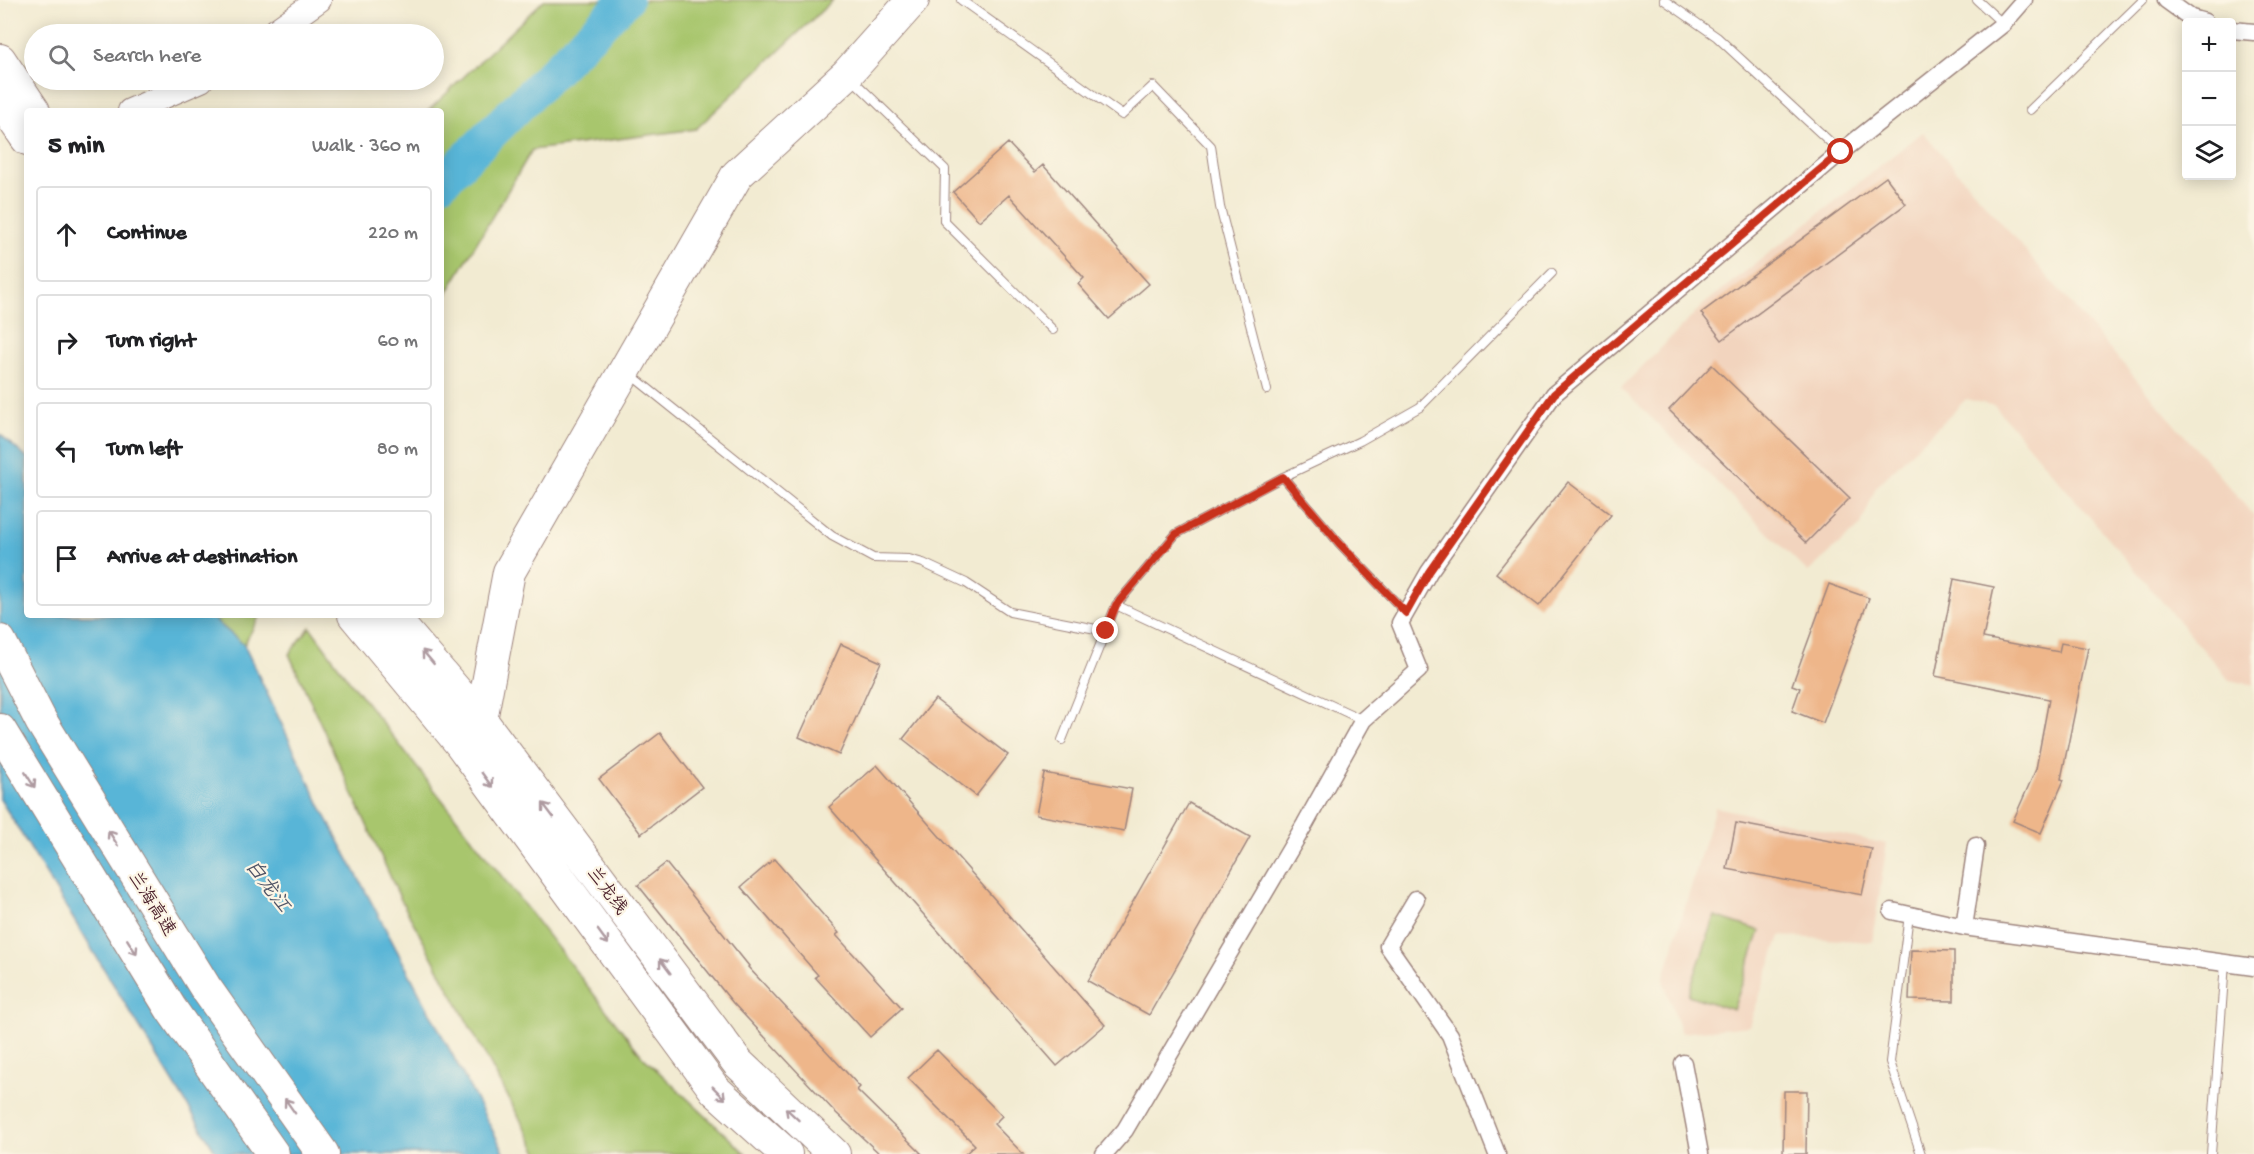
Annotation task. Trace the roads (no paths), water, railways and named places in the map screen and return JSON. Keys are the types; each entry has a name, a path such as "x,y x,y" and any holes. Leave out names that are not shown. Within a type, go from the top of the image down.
{"highway":[{"path":"460,743 481,720 509,572 736,175 847,74 913,0"},
{"path":"0,60 32,108"},
{"path":"0,100 24,135"},
{"name":"兰龙线","path":"357,618 460,743 715,1090 786,1154"},
{"name":"兰龙线","path":"394,618 481,720 738,1064 834,1154"},
{"name":"兰海高速","path":"0,641 41,720 205,987 323,1154"},
{"path":"0,730 171,1010 273,1154"}],"street":[{"path":"285,24 319,0"},
{"path":"1104,1154 1125,1130 1305,824 1363,720 1419,670 1400,623 1429,572 1554,394 1841,152 2003,24 2024,0"},
{"path":"2166,0 2191,18"},
{"path":"2236,30 2254,32"},
{"path":"137,108 178,90"},
{"path":"1964,927 1976,846"},
{"path":"1416,899 1388,946 1450,1035 1497,1154"},
{"path":"1892,911 1964,927 2254,967"},
{"path":"1683,1063 1701,1154"}],"lane":[{"path":"961,0 1122,114 1154,86 1211,146 1220,207 1267,390"},
{"path":"1665,0 1717,37 1841,152"},
{"path":"1977,0 2003,24"},
{"path":"2030,110 2143,0"},
{"path":"847,74 945,169 944,220 1053,330"},
{"path":"1062,740 1116,605 1176,534 1283,477 1360,441 1420,407 1552,273"},
{"path":"625,370 832,536 843,542 873,558 909,559 923,563 966,583 1010,612 1106,631"},
{"path":"1283,477 1339,543 1406,613"},
{"path":"1116,605 1363,720"},
{"path":"1909,915 1890,1062 1921,1154"},
{"path":"2211,1154 2225,963"}],"water":[{"name":"白龙江","path":"0,434 24,455 24,618 212,618 244,645 323,811 505,1154 217,1154 0,799"}],"waterway":[{"path":"444,180 626,0"}]}
